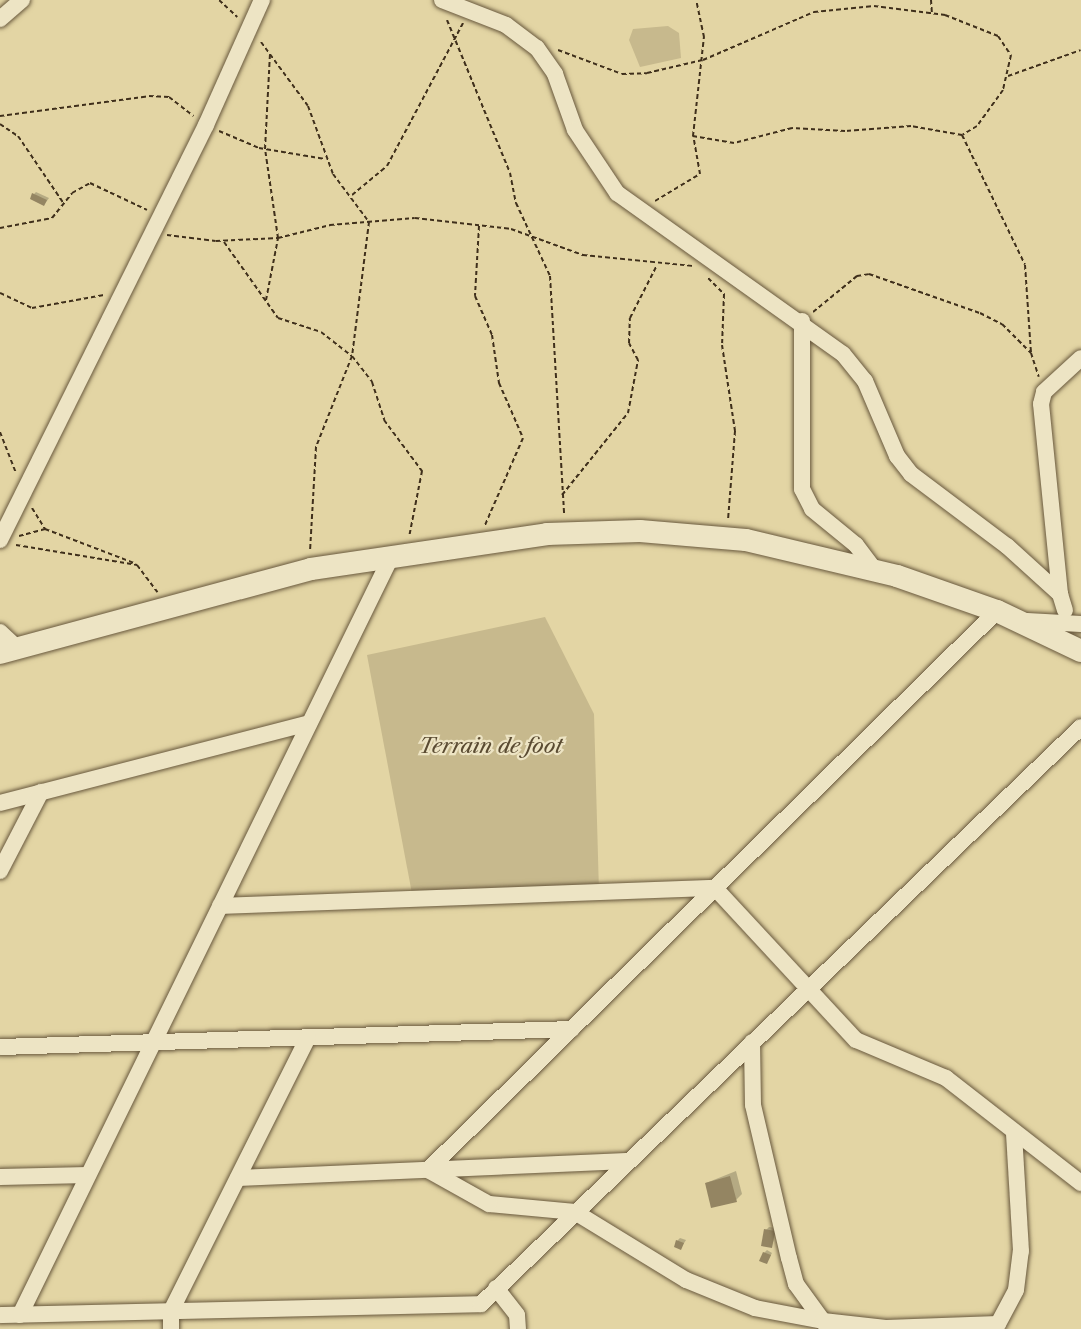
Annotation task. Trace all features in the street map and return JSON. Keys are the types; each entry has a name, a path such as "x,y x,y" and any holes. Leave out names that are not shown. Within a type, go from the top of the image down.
{"main road":[{"path":"9,651 310,569 566,532 726,537 875,570 997,611 1081,651"}],"street":[{"path":"0,19 22,0"},
{"path":"8,540 122,294 206,125 262,0"},
{"path":"442,4 475,10 525,37 555,74 575,130 601,173 639,211 703,264 802,321 860,374 897,456 911,474 981,524 1063,602 1044,392 1081,358"},
{"path":"802,321 802,489 812,508 856,545 875,570"},
{"path":"20,1315 309,723 398,556"},
{"path":"428,1170 997,611"},
{"path":"1020,621 1081,624"},
{"path":"0,632 9,651"},
{"path":"0,803 309,723"},
{"path":"0,1315 481,1304 809,987 1080,733"},
{"path":"0,871 42,792"},
{"path":"220,906 715,888 856,1040 946,1078 1081,1183"},
{"path":"0,1047 572,1029"},
{"path":"171,1329 171,1311 308,1037"},
{"path":"752,1042 753,1105 789,1258 796,1284 826,1325"},
{"path":"428,1170 489,1204 575,1212 686,1280 755,1308 826,1325 886,1328 998,1324 1016,1290 1021,1251 1014,1132"},
{"path":"238,1178 627,1161"},
{"path":"0,1177 88,1175"},
{"path":"496,1288 517,1316 518,1329"}],"path":[{"path":"219,0 249,28 270,53 308,106 325,159 369,222 352,356 316,447 309,501 310,569"},
{"path":"639,211 700,174 693,136 703,60 696,0"},
{"path":"931,0 932,13"},
{"path":"442,4 510,173 516,202 536,238 550,276 566,532"},
{"path":"525,37 622,74 703,60 813,12 843,6 932,13 998,36 1011,55 1006,77 997,99 962,135"},
{"path":"352,195 387,166 453,35 475,10"},
{"path":"1006,77 1081,50"},
{"path":"266,301 278,238 266,149 270,53"},
{"path":"0,116 149,96 169,97 206,125 266,149 325,159"},
{"path":"0,124 18,136 64,204"},
{"path":"693,136 734,143 792,128 845,131 911,126 962,135"},
{"path":"962,135 1025,265 1031,353 1044,392"},
{"path":"0,228 52,218 64,204 90,183 160,217"},
{"path":"152,233 224,241 278,238 369,222 415,218 479,226 536,238 583,255 657,265 703,264 724,294 722,345 735,431 726,537"},
{"path":"476,544 523,438 499,383 492,335 475,296 479,226"},
{"path":"224,241 278,318 321,332 352,356 372,382 384,420 422,471 398,556"},
{"path":"562,495 628,413 638,360 629,343 630,318 657,265"},
{"path":"802,321 857,276 869,273 980,313 1002,324 1031,353"},
{"path":"0,293 32,308 122,294"},
{"path":"8,540 45,529 137,565 168,606"},
{"path":"8,540 137,565"}],"green space":[{"path":"668,26 679,33 681,58 640,67 629,40 633,29"},
{"name":"Terrain de foot","path":"545,617 594,714 599,892 413,899 367,655"}],"building":[{"path":"32,193 47,200 44,206 30,199"},
{"path":"730,1176 737,1202 711,1208 705,1183"},
{"path":"764,1229 775,1231 772,1248 761,1246"},
{"path":"676,1240 684,1243 681,1250 674,1247"},
{"path":"763,1252 771,1255 767,1264 759,1261"}]}
